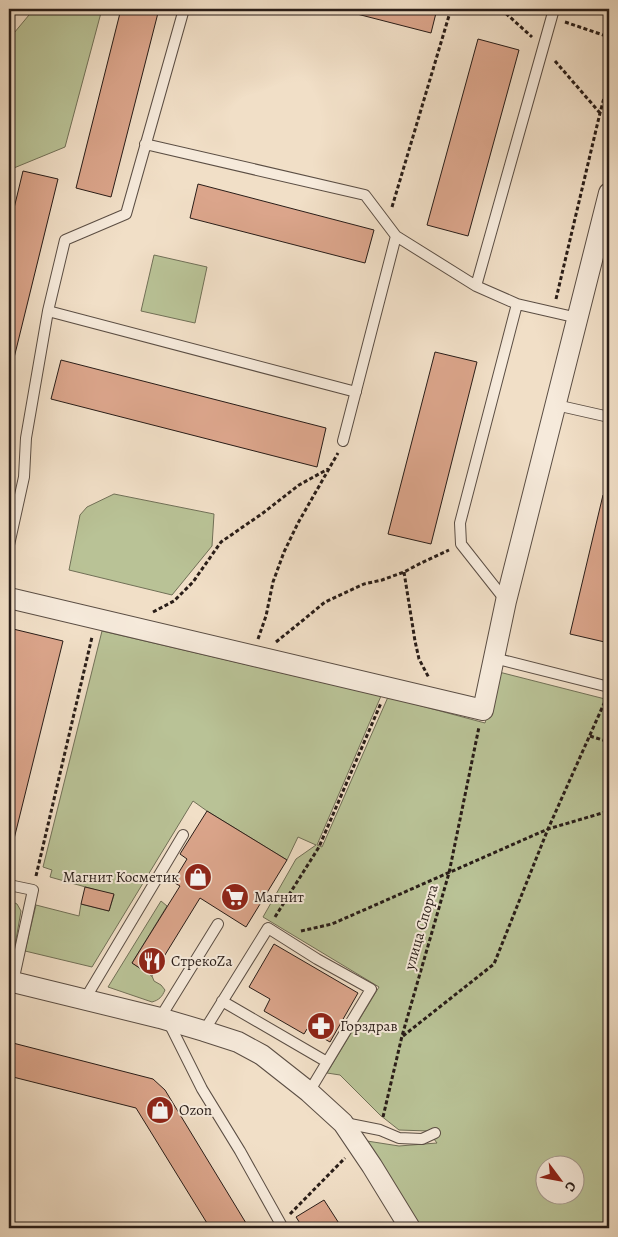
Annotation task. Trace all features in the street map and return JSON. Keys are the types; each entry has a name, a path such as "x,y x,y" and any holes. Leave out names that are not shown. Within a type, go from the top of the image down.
{"street":[{"path":"9,598 483,710 506,601 609,194"},
{"path":"11,982 164,1019 238,1042 262,1055 309,1092 343,1123 410,1228"}],"lane":[{"path":"9,545 24,478 26,438 48,312 65,240 126,214 184,9"},
{"path":"476,286 553,13"},
{"path":"145,144 365,195 396,236 476,286 517,304 578,318"},
{"path":"344,441 396,236"},
{"path":"506,601 461,544 460,523 517,304"},
{"path":"48,312 356,392"},
{"path":"556,405 609,418"},
{"path":"494,658 609,687"},
{"path":"85,999 183,835"},
{"path":"9,885 33,890 11,982"},
{"path":"218,924 164,1019 202,1090 240,1151 282,1225"},
{"path":"204,1031 268,928 317,959 371,989 309,1092"},
{"path":"222,1001 327,1062"},
{"path":"343,1123 380,1130 399,1138 422,1139 435,1133"}],"path":[{"path":"387,224 451,9"},
{"path":"528,9 553,13 609,37"},
{"path":"553,312 609,79"},
{"path":"259,637 266,616 273,582 284,552 344,441"},
{"path":"131,627 174,601 193,582 221,542 299,485 328,469"},
{"path":"276,642 325,602 364,584 404,572 461,544"},
{"path":"404,572 419,659 440,699"},
{"path":"33,890 93,634"},
{"path":"272,923 319,847 388,687"},
{"path":"402,1036 494,964 548,829 609,692"},
{"name":"улица Спорта","path":"380,1130 402,1036 449,873 483,710"},
{"path":"590,736 609,742"},
{"path":"299,931 332,924 548,829 609,811"},
{"path":"282,1225 357,1144"}],"green space":[{"path":"34,9 102,9 65,147 9,170 9,39"},
{"path":"154,255 207,267 195,323 141,311"},
{"path":"114,494 214,514 212,546 172,595 69,570 80,515 87,507"},
{"path":"102,631 381,696 317,845 322,847 388,697 485,723 499,672 609,700 609,1228 420,1228 367,1141 399,1146 437,1143 428,1131 399,1130 380,1115 340,1075 327,1073 379,987 263,917 296,859 316,845 298,837 287,860 193,801 92,967 25,951 36,905 79,916 81,904 109,911 114,895 50,877 52,870 43,867"},
{"path":"9,900 17,904 21,911 14,951 9,958"},
{"path":"161,901 167,906 132,963 152,976 154,981 165,990 160,998 152,1002 108,987"}],"building":[{"path":"121,9 159,9 111,197 76,188"},
{"path":"358,9 437,9 431,33 357,14"},
{"path":"478,39 519,50 468,236 427,225"},
{"path":"23,171 58,179 14,358 9,357 9,229"},
{"path":"198,184 374,230 365,263 190,218"},
{"path":"435,352 477,362 431,544 388,534"},
{"path":"61,360 326,428 317,467 51,399"},
{"path":"603,495 609,496 609,643 570,634"},
{"path":"9,628 63,641 14,839 9,838"},
{"path":"207,811 287,860 246,927 200,898 152,976 132,963 180,886 173,882 187,859 180,854"},
{"path":"85,887 114,894 109,911 81,904"},
{"path":"274,944 358,993 330,1042 307,1029 304,1034 264,1011 270,999 249,987"},
{"path":"9,1042 153,1079 165,1090 249,1228 210,1228 136,1108 9,1076"},
{"path":"324,1200 342,1228 303,1228 296,1217"}],"place":[{"name":"Магнит Косметик","path":"198,877"},
{"name":"Магнит","path":"235,897"},
{"name":"СтрекоZа","path":"152,961"},
{"name":"Горздрав","path":"321,1026"},
{"name":"Ozon","path":"160,1110"}]}
